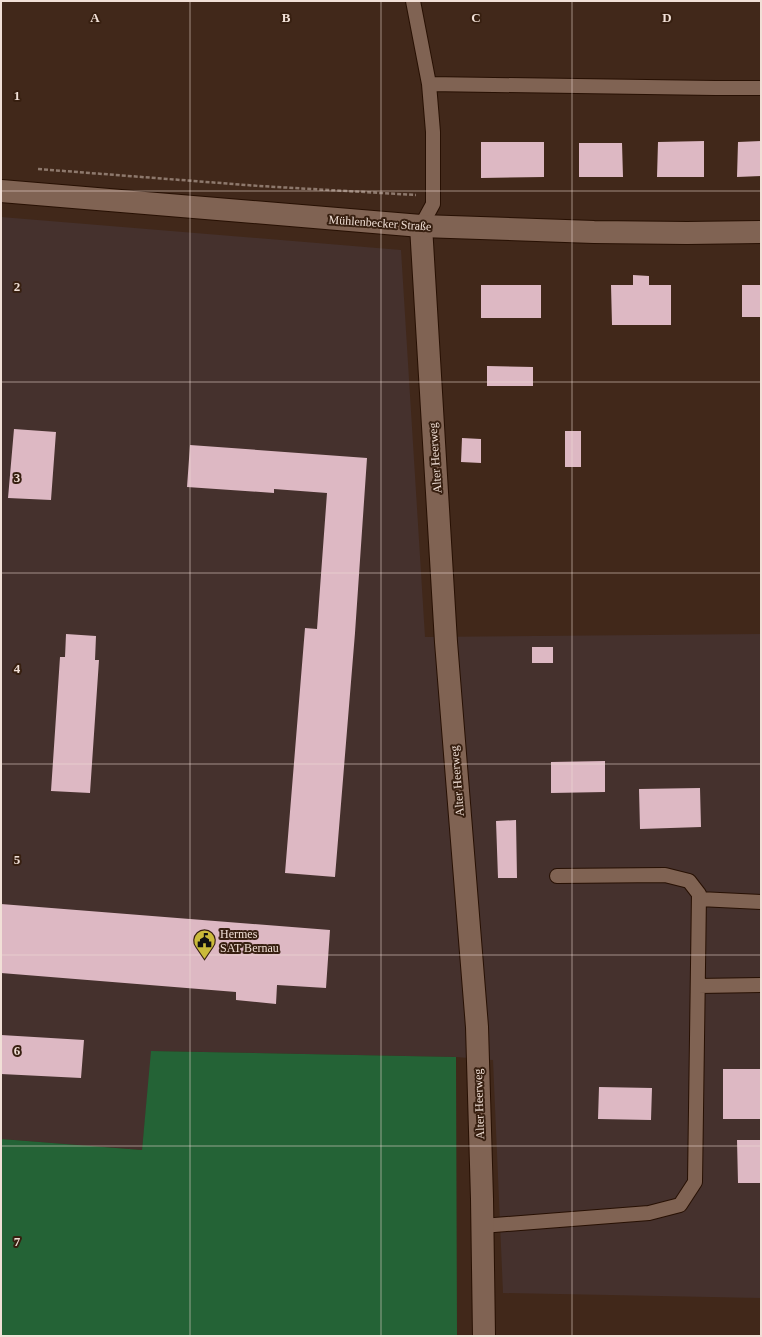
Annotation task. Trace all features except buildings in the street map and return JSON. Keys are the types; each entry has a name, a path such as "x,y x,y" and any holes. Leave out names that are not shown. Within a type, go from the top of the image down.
{"street":[{"name":"Mühlenbecker Straße","path":"1,191 421,226 594,232 761,232"},
{"name":"Alter Heerweg","path":"421,226 446,642 477,1027 484,1336"}],"lane":[{"path":"413,1 429,84 433,132 434,204 421,226"},
{"path":"429,84 761,88"},
{"path":"482,1226 649,1213 680,1205 695,1182 699,894 689,881 665,875 557,876"},
{"path":"699,899 761,902"},
{"path":"698,986 761,985"}],"path":[{"path":"30,169 434,196"}],"shaded area":[{"path":"1,217 401,250 425,637 761,634 761,1298 503,1293 493,1060 456,1057 152,1051 142,1150 1,1139"}],"green space":[{"path":"151,1051 456,1057 457,1336 1,1336 1,1139 142,1150"}],"place":[{"name":"Hermes SAT Bernau","path":"204,960"}]}
